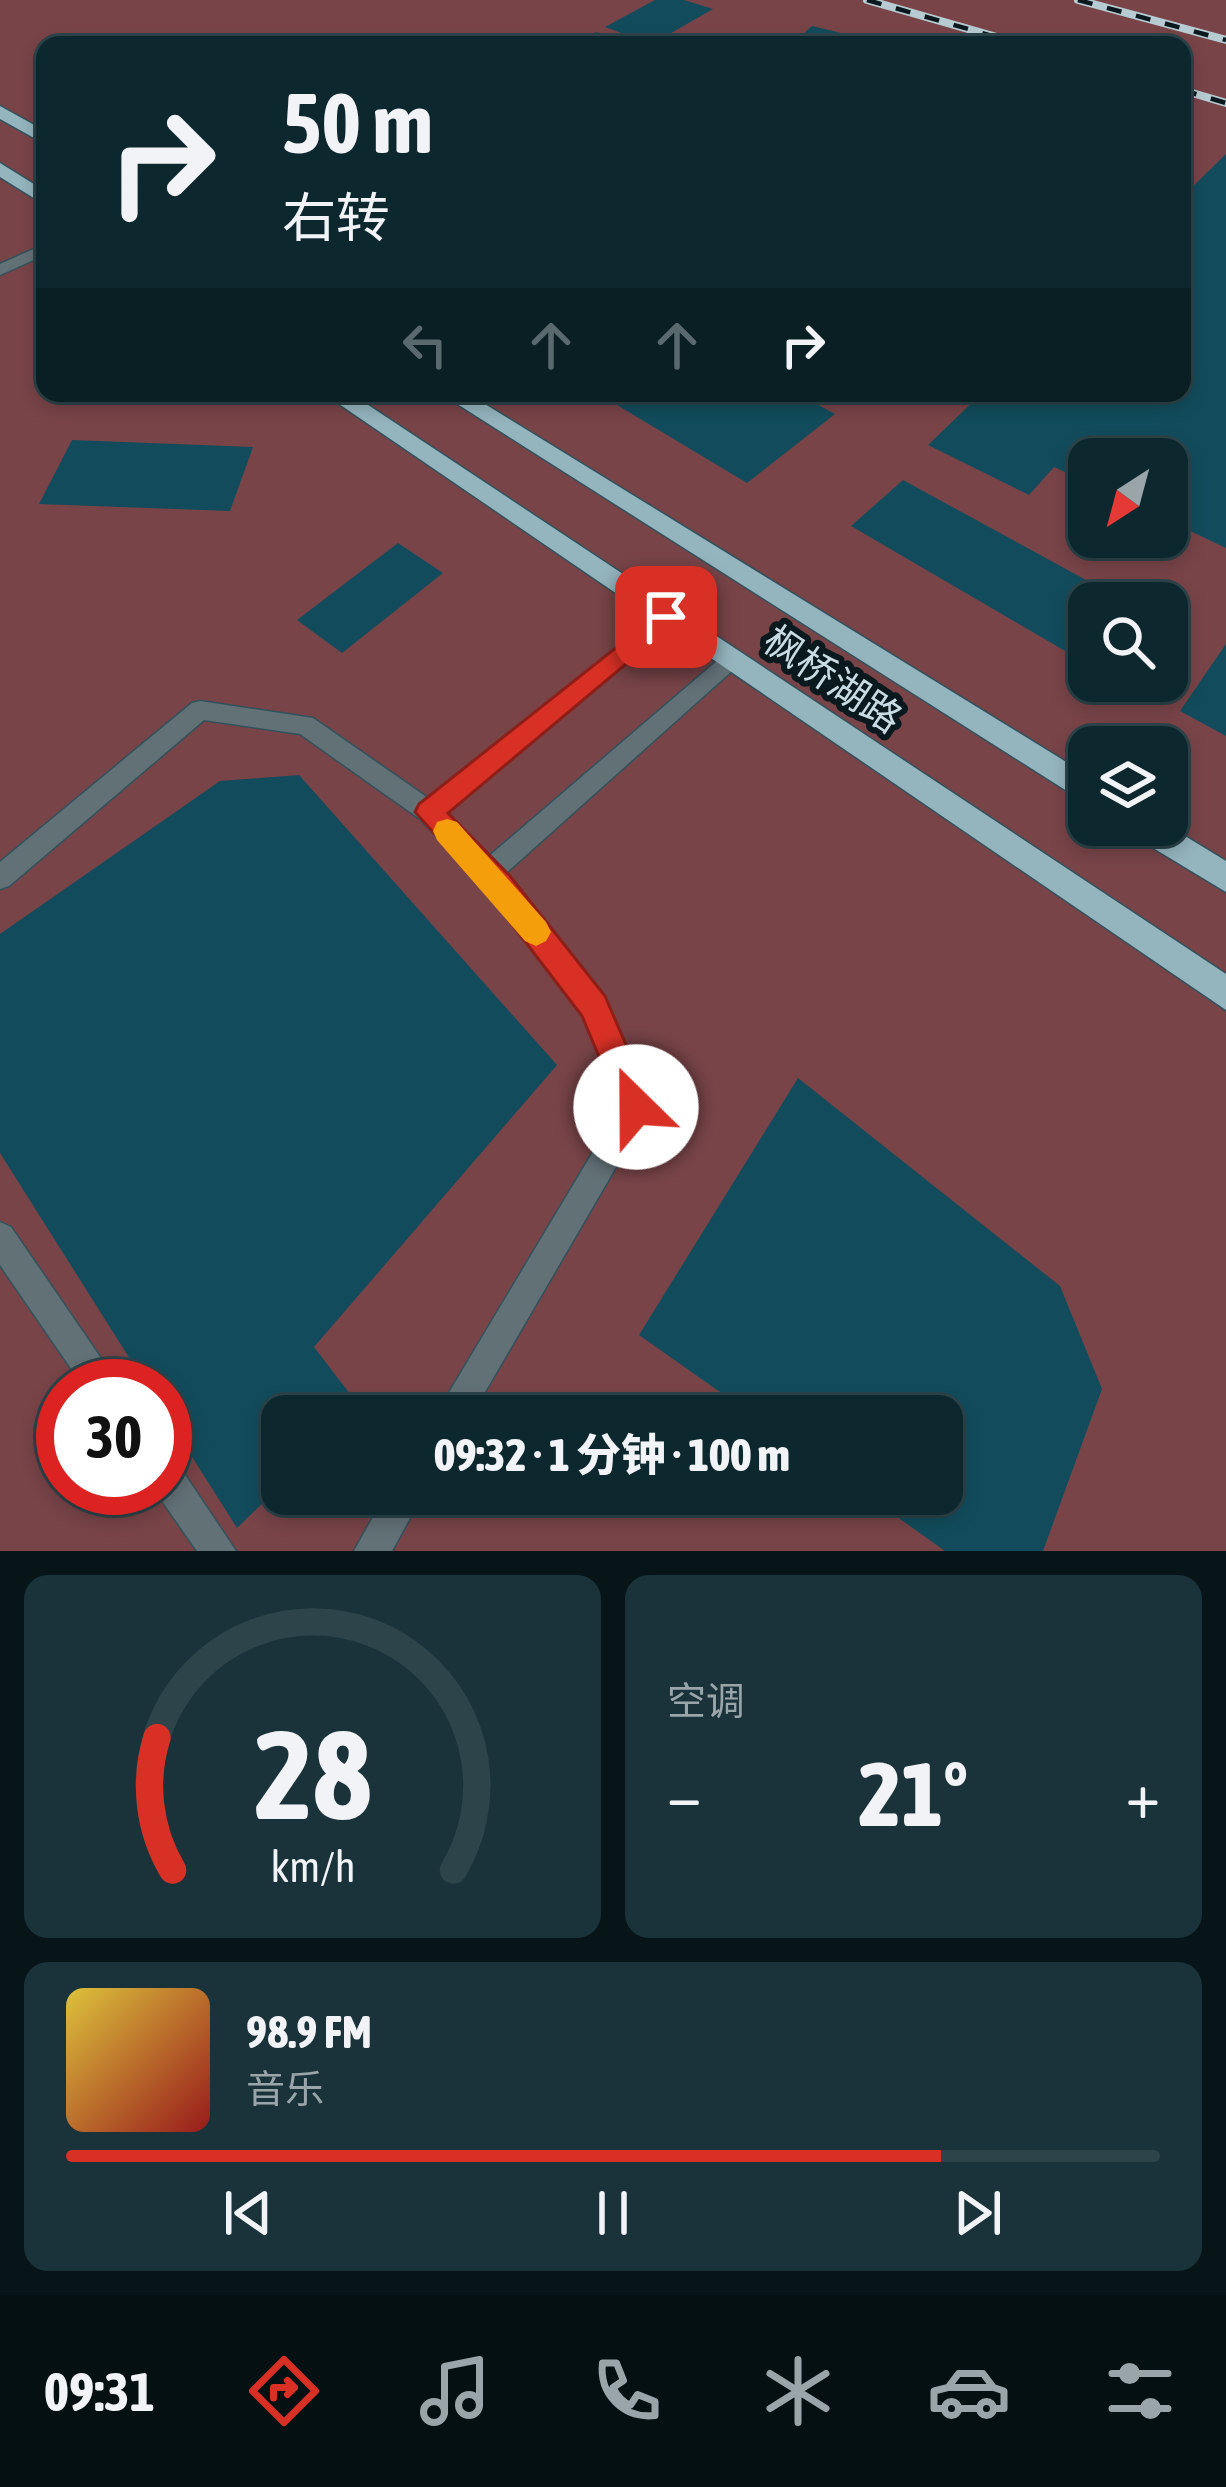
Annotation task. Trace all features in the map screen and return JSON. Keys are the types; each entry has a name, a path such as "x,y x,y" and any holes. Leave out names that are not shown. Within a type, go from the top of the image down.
{"main road":[{"path":"0,111 36,133"},
{"path":"0,169 36,193"},
{"name":"枫桥湖路","path":"347,402 1226,994"},
{"name":"枫桥湖路","path":"465,402 1068,779"},
{"path":"1175,846 1226,878"}],"street":[{"path":"0,270 36,253"},
{"path":"429,812 666,617"},
{"path":"465,1395 636,1107 594,1006 489,872 732,662"},
{"path":"0,878 200,710 305,725 429,812 499,885"},
{"path":"0,1238 84,1359"},
{"path":"192,1513 218,1551"},
{"path":"372,1551 393,1515"}],"shaded area":[{"path":"0,0 1226,0 1226,1551 0,1551"}],"building":[{"path":"655,0 684,0 713,9 666,36 630,36 605,27"},
{"path":"812,26 854,36 801,36"},
{"path":"1226,154 1226,548 1188,530 1188,438 1068,438 1068,473 1054,467 1029,495 928,445 973,402 1191,402 1191,188"},
{"path":"612,402 813,402 835,414 747,483"},
{"path":"72,440 253,447 230,511 39,504"},
{"path":"903,480 1090,582 1068,582 1068,653 851,526"},
{"path":"398,543 443,573 342,653 297,620"},
{"path":"1226,644 1226,736 1180,711"},
{"path":"299,775 557,1065 314,1347 351,1395 261,1395 261,1505 237,1528 192,1457 192,1359 130,1359 0,1153 0,934 220,781"},
{"path":"798,1078 1060,1286 1102,1389 1043,1551 945,1551 894,1515 963,1515 963,1395 724,1395 639,1335"}],"railway":[{"path":"867,0 993,36"},
{"path":"1078,0 1226,40"},
{"path":"1191,93 1226,103"}],"slow traffic":[{"path":"447,831 536,932"}],"route":[{"path":"636,1107 594,1006 499,885 429,812 666,617"}]}
